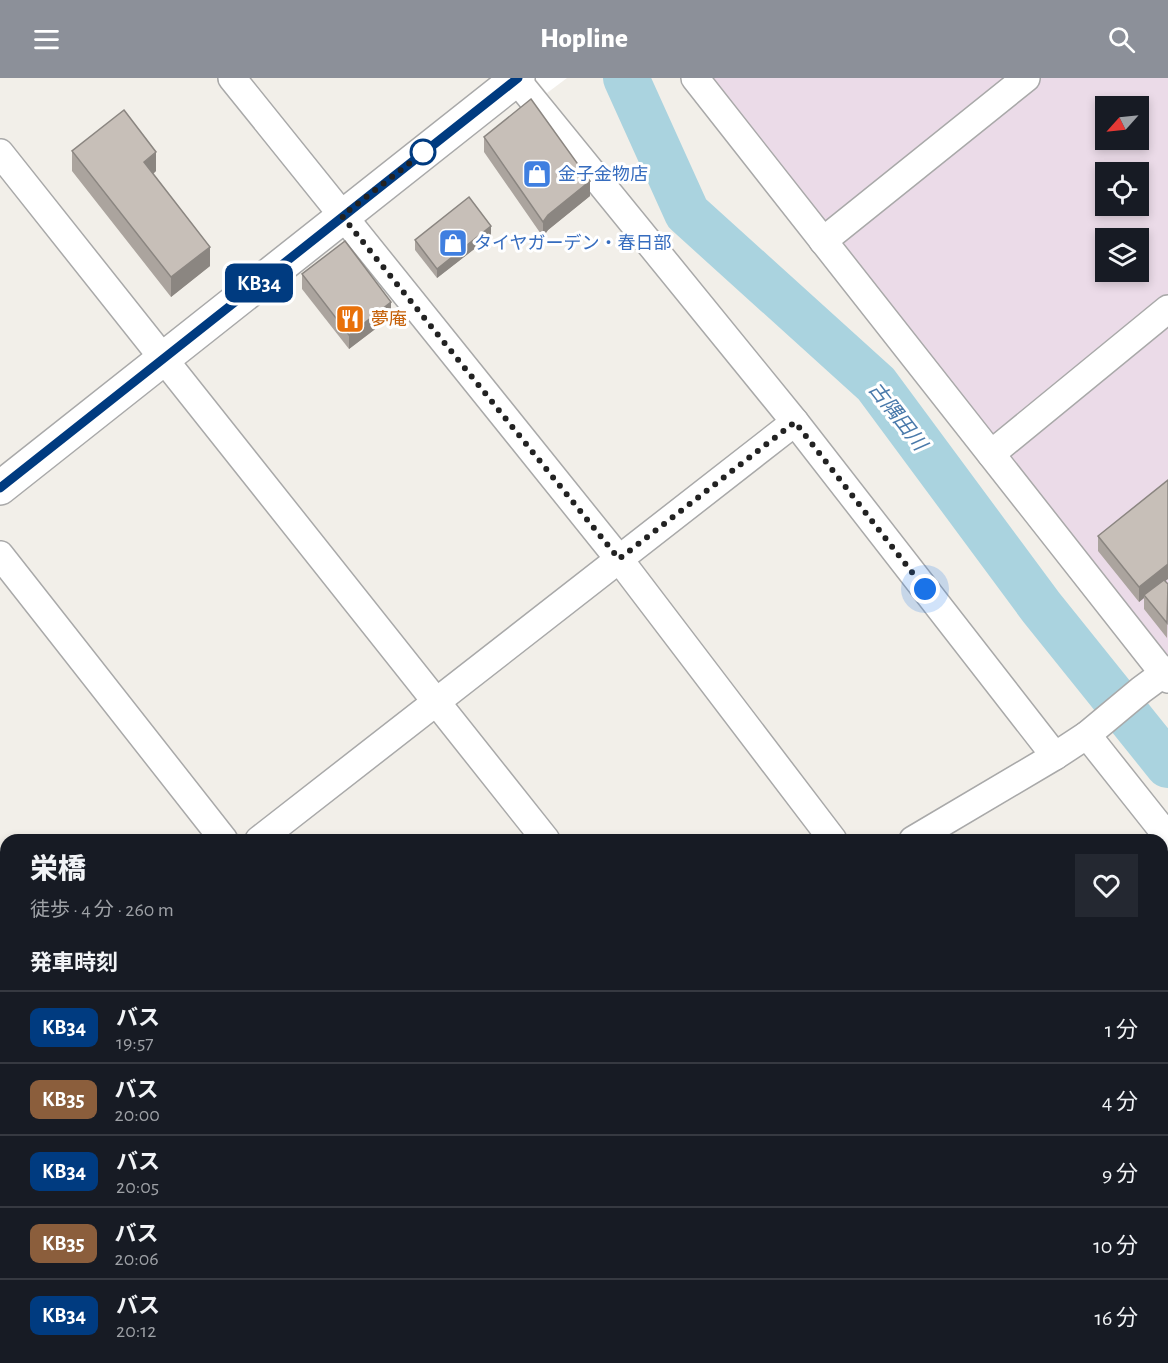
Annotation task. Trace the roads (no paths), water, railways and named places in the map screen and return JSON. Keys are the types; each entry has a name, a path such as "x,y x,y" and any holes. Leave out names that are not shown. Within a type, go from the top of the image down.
{"street":[{"path":"232,78 619,559 828,834"},
{"path":"0,488 516,78 795,422 1055,756"},
{"path":"695,78 990,454 1167,674 1141,690 1087,735 1055,756 923,834"},
{"path":"823,241 1026,78"},
{"path":"0,153 541,834"},
{"path":"990,454 1168,309"},
{"path":"267,834 795,422"},
{"path":"0,555 219,834"},
{"path":"1087,735 1166,834"}],"waterway":[{"name":"古隅田川","path":"626,78 687,213 876,384 1041,607 1168,765"}],"place":[{"name":"金子金物店","path":"537,174"},
{"name":"タイヤガーデン・春日部","path":"453,243"},
{"name":"夢庵","path":"350,319"}]}
